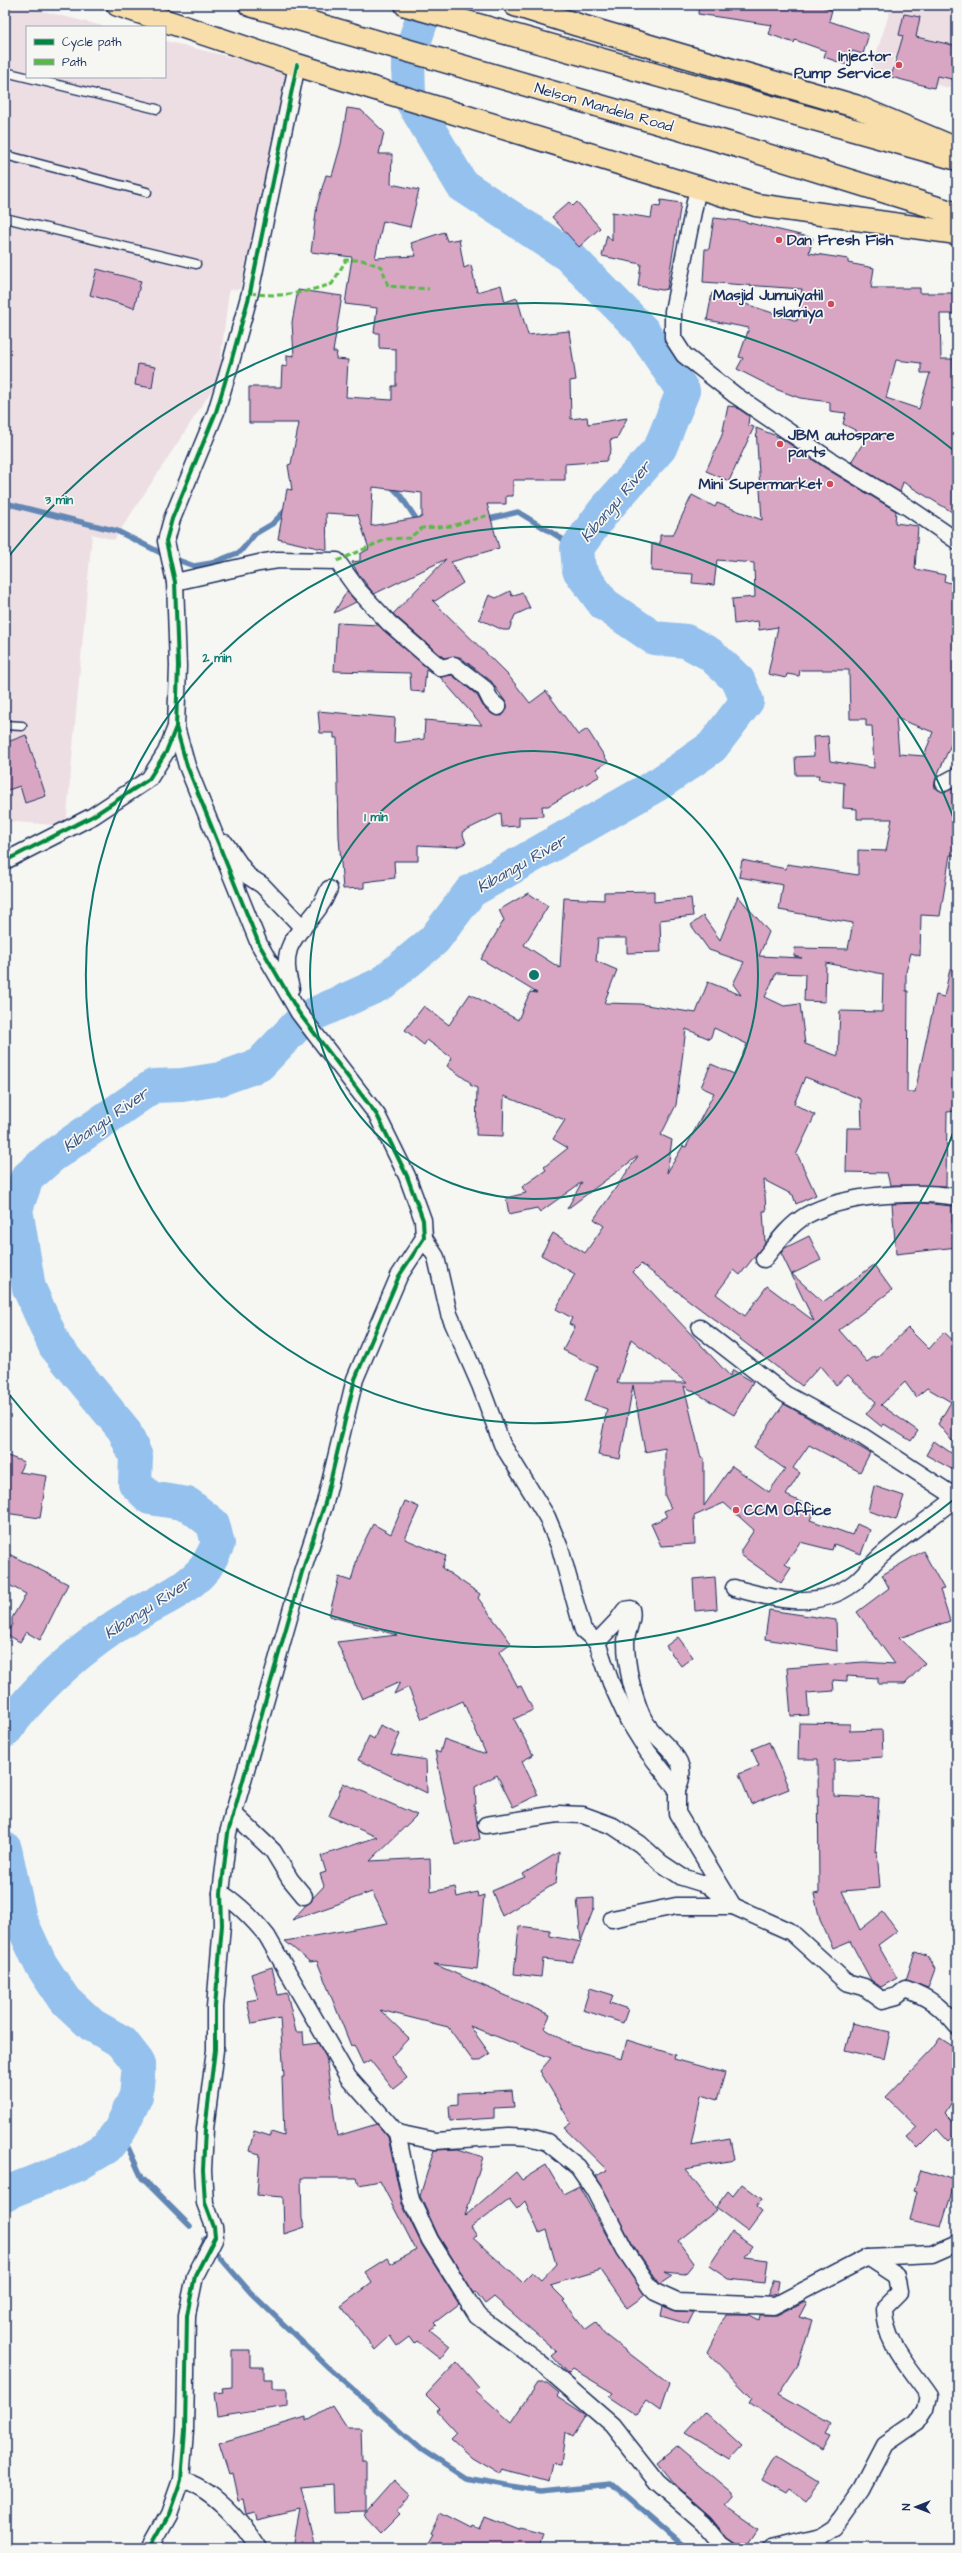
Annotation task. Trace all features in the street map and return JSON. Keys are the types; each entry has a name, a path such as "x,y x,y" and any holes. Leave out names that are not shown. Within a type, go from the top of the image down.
{"main road":[{"path":"118,5 349,82 756,205 957,232"},
{"name":"Nelson Mandela Road","path":"250,5 728,143 957,214"},
{"path":"406,5 957,159"},
{"path":"519,6 578,26 855,106 957,149"}],"street":[{"path":"297,65 250,293 216,412 172,519 166,541 175,582 178,666 176,727 187,766 259,944 299,1013 377,1115 407,1176 424,1220 424,1238 436,1257 448,1314 480,1385 502,1444 547,1517 560,1548 583,1630 597,1642 613,1689 628,1720 648,1752 677,1789"},
{"path":"698,187 672,311 673,338 684,355 735,395 830,460 909,508 957,541"},
{"path":"175,582 278,560 337,561 358,590 394,629 441,668 454,665 485,689 491,701 498,707"},
{"path":"5,861 93,816 120,800 149,778 166,752 176,727"},
{"path":"208,818 248,876 262,885 303,928"},
{"path":"299,1013 285,968 290,944 303,928 329,889"},
{"path":"764,1259 791,1227 806,1216 832,1206 893,1194 933,1194 957,1197"},
{"path":"150,2548 169,2514 181,2480 186,2407 187,2315 194,2276 212,2246 215,2237 214,2227 205,2203 203,2170 205,2129 215,2050 215,2007 222,1925 221,1893 228,1833 325,1503 355,1379 399,1276 424,1238"},
{"path":"700,1328 726,1350 785,1394 862,1436 957,1498 884,1553 853,1583 828,1596 798,1602 774,1599 734,1588"},
{"path":"597,1642 617,1621 625,1610 631,1609 626,1642 634,1693 642,1716 651,1733 670,1749 683,1767 682,1780 677,1789 677,1813 733,1906"},
{"path":"233,1813 273,1851 290,1879 304,1896"},
{"path":"486,1826 558,1814 583,1815 613,1826 640,1844 661,1863 682,1877 708,1885 733,1906 791,1932 846,1982 864,1987 882,2000 897,1996 906,1989 938,2004 957,2026"},
{"path":"221,1893 235,1902 252,1918 267,1936 348,2077 396,2133 411,2200 430,2240 477,2315 536,2360 612,2425 657,2482 704,2523 720,2544 727,2548"},
{"path":"612,1919 676,1906 733,1906"},
{"path":"396,2133 435,2141 509,2136 529,2137 547,2142 582,2173 594,2190 624,2250 650,2287 656,2292 678,2302 774,2306 868,2257 932,2254 957,2243"},
{"path":"771,2548 821,2536 834,2527 862,2489 885,2445 917,2423 926,2409 929,2396 891,2342 884,2321 884,2308 900,2292 897,2276 868,2257"},
{"path":"181,2480 191,2483 217,2500 258,2548"}],"lane":[{"path":"5,72 26,77"},
{"path":"30,78 157,109"},
{"path":"5,155 147,192"},
{"path":"5,218 196,264"},
{"path":"5,725 22,726"}],"shaded area":[{"path":"5,5 18,5 103,26 26,26 26,78 166,78 166,41 283,70 288,82 240,289 229,290 218,381 114,540 92,534 66,826 5,821"},
{"path":"892,5 957,5 957,59 950,88 925,82 912,60 895,54 889,79 870,73"}],"building":[{"path":"699,5 817,5 832,10 829,21 868,34 868,37 863,54 852,51 847,65 824,57 826,51 795,40 794,43 769,34 772,25 698,14"},
{"path":"904,14 920,17 916,37 957,46 957,80 937,76 934,88 891,77 903,36 899,35"},
{"path":"347,108 361,110 384,132 379,154 392,154 391,184 419,190 410,227 383,221 375,258 416,256 411,243 444,232 447,241 459,239 464,268 471,265 477,292 501,285 505,302 517,298 528,335 569,331 576,380 570,381 571,419 587,417 588,424 627,418 617,438 610,440 611,450 606,461 565,464 565,480 513,480 513,496 506,496 506,504 487,504 499,548 451,562 463,583 435,601 432,600 508,675 530,703 546,691 578,735 587,729 608,762 596,769 600,776 548,806 542,806 543,816 519,817 519,826 502,827 501,813 462,832 466,843 456,847 418,845 418,861 394,861 395,878 364,882 364,888 343,889 339,837 337,738 334,738 334,733 320,733 318,711 395,718 394,743 424,739 425,720 482,725 440,677 452,675 477,695 483,706 492,714 502,716 507,708 507,704 491,681 460,657 444,658 393,614 446,559 374,594 357,572 352,562 360,561 360,554 369,549 358,515 326,513 327,550 278,539 287,489 292,490 288,465 291,464 299,423 249,423 249,387 281,387 282,366 287,367 287,355 294,356 292,322 298,290 342,296 333,352 337,352 336,359 348,360 346,397 392,400 392,386 396,386 396,349 379,348 379,333 374,333 377,308 345,304 352,257 311,252 317,205 326,175 332,176 341,144","holes":["373,487 422,493 422,517 371,526"]},
{"path":"661,200 681,203 667,289 662,290 638,286 641,264 602,256 607,235 612,241 612,212 651,218 653,206 660,207"},
{"path":"569,202 573,206 577,202 600,228 579,247 552,217"},
{"path":"714,218 741,221 813,238 809,253 848,259 848,263 874,268 871,288 920,288 920,293 957,293 957,314 940,314 941,359 953,359 954,381 957,382 957,515 903,482 900,492 851,462 867,437 856,434 857,431 843,424 846,413 830,411 830,402 800,398 778,390 737,369 743,358 739,357 749,328 707,320 712,293 797,321 802,289 703,282 705,249 709,249","holes":["896,360 921,363 921,373 930,373 919,409 886,398"]},
{"path":"97,269 141,281 134,308 90,295"},
{"path":"138,364 155,367 152,388 135,385"},
{"path":"728,406 736,407 749,416 748,425 754,427 729,481 706,471 722,435"},
{"path":"756,428 779,437 825,468 896,511 895,523 918,526 915,569 945,575 944,581 957,585 957,742 953,740 936,778 934,787 944,792 957,787 957,855 950,855 940,916 921,915 920,956 911,953 906,972 906,991 908,991 907,1092 915,1092 936,995 944,997 950,969 957,970 957,1054 953,1054 953,1093 957,1092 957,1111 947,1112 946,1186 890,1185 887,1173 846,1172 847,1128 862,1128 861,1099 805,1077 794,1104 815,1115 796,1155 798,1156 816,1195 796,1204 793,1195 764,1180 766,1211 763,1211 765,1243 740,1275 734,1270 716,1294 745,1316 767,1286 814,1321 781,1253 785,1248 809,1236 821,1260 792,1274 823,1302 874,1265 892,1290 839,1330 867,1362 875,1356 876,1358 908,1328 929,1349 944,1332 957,1344 957,1447 938,1424 951,1402 927,1388 916,1397 905,1382 881,1405 918,1431 911,1441 884,1424 882,1427 866,1414 876,1402 848,1375 836,1385 820,1366 802,1386 641,1264 633,1272 730,1376 733,1370 753,1382 734,1415 684,1386 701,1458 704,1458 704,1506 732,1466 769,1492 785,1469 754,1447 784,1404 870,1453 860,1472 809,1445 793,1468 800,1473 786,1495 815,1509 810,1520 852,1535 857,1524 870,1530 861,1554 834,1544 832,1550 800,1542 785,1564 791,1568 781,1583 741,1555 741,1550 754,1530 724,1503 694,1516 695,1544 661,1546 651,1524 667,1517 664,1511 671,1508 665,1496 665,1448 645,1452 633,1385 620,1459 598,1455 607,1409 585,1401 597,1367 563,1350 575,1327 569,1324 572,1318 556,1309 575,1274 541,1255 553,1233 585,1253 604,1226 594,1219 638,1156 567,1209 582,1182 540,1212 537,1208 509,1214 506,1198 526,1193 522,1187 546,1170 544,1167 568,1148 553,1139 565,1120 504,1096 503,1136 476,1135 477,1088 470,1085 471,1083 447,1066 452,1058 427,1040 424,1045 405,1030 424,1006 449,1025 470,994 518,1020 530,992 537,993 481,959 504,920 499,910 528,893 548,906 524,945 560,968 564,898 604,900 604,892 654,891 654,902 691,898 693,916 660,920 661,952 627,953 627,938 598,938 596,961 617,970 604,1003 640,1004 696,1013 708,982 741,995 733,984 744,962 709,950 691,925 703,916 720,940 738,896 769,932 759,956 802,958 794,956 795,948 848,949 853,923 779,910 783,885 739,877 742,860 786,869 787,864 858,875 858,850 886,851 892,819 857,819 857,809 843,808 844,783 818,779 819,775 796,775 795,757 814,756 813,737 828,736 830,761 874,768 872,726 866,726 866,719 850,719 849,670 800,670 799,676 787,674 786,678 768,674 778,627 759,630 758,621 734,624 732,599 755,597 754,563 717,560 714,585 692,583 693,574 651,571 652,544 660,544 660,535 673,535 692,495 715,507 717,503 762,520","holes":["896,718 933,732 924,756 899,754","826,963 883,974 882,1012 840,1011 838,1056 805,1044 800,1004 784,1006 765,997 776,973 805,974 804,1001 825,1002","714,1028 747,1044 734,1074 711,1064 701,1087 714,1093 686,1147 683,1146 667,1173 672,1140 661,1135 676,1105 686,1029 710,1039","631,1339 687,1383 617,1383"]},
{"path":"347,591 356,602 334,613"},
{"path":"510,591 512,596 522,592 530,608 515,615 509,630 503,630 479,619 489,595 496,598"},
{"path":"337,623 378,625 438,677 426,669 424,692 411,691 410,673 334,671"},
{"path":"26,735 46,796 25,803 20,786 5,791 5,743"},
{"path":"921,1203 952,1206 952,1223 957,1223 957,1247 896,1254 892,1204"},
{"path":"934,1441 957,1457 957,1472 926,1455"},
{"path":"5,1455 24,1462 19,1472 47,1476 40,1518 5,1513"},
{"path":"874,1486 904,1496 896,1520 868,1511"},
{"path":"405,1501 419,1507 405,1539 446,1556 442,1568 480,1594 478,1598 511,1643 499,1652 518,1687 521,1686 533,1710 514,1719 533,1755 522,1761 538,1795 513,1807 497,1775 475,1787 476,1804 474,1805 480,1839 455,1845 435,1751 440,1753 444,1739 486,1754 463,1701 422,1719 408,1687 394,1694 400,1682 362,1699 337,1642 397,1635 329,1616 339,1577 351,1581 359,1552 373,1524 391,1534"},
{"path":"923,1551 944,1589 940,1590 950,1621 899,1638 925,1663 905,1684 878,1684 878,1678 847,1676 847,1681 833,1680 834,1691 807,1693 809,1715 791,1716 787,1668 863,1662 895,1664 857,1612 889,1588 882,1575"},
{"path":"5,1552 68,1584 40,1640 26,1632 20,1642 6,1634 12,1625 12,1618 26,1594 5,1583"},
{"path":"715,1577 717,1609 695,1611 693,1579"},
{"path":"769,1610 836,1620 837,1651 765,1639"},
{"path":"678,1637 693,1657 681,1666 666,1646"},
{"path":"799,1723 850,1724 850,1731 882,1730 883,1757 834,1760 834,1796 879,1798 875,1852 877,1851 880,1888 842,1891 860,1930 883,1912 897,1931 878,1945 897,1978 881,1987 871,1980 850,1941 833,1948 820,1920 814,1894 819,1893 818,1759 798,1759"},
{"path":"380,1725 400,1734 391,1754 426,1760 427,1793 358,1760 369,1736 374,1739"},
{"path":"769,1742 789,1789 751,1804 739,1774 759,1766 752,1749"},
{"path":"343,1783 417,1815 370,1861 430,1858 431,1892 455,1887 457,1897 477,1892 478,1897 484,1895 477,1969 434,1964 550,2015 544,2028 571,2045 622,2059 627,2040 675,2055 674,2059 725,2073 717,2100 701,2095 691,2145 730,2138 734,2160 685,2169 717,2210 678,2241 694,2263 685,2274 664,2272 672,2276 660,2284 633,2245 596,2176 607,2170 564,2128 571,2123 540,2071 551,2058 470,2026 490,2054 479,2061 473,2061 448,2027 380,2010 409,2038 391,2057 407,2078 393,2089 370,2060 363,2064 354,2045 351,2046 317,1961 310,1962 285,1941 388,1923 372,1892 292,1920 324,1886 320,1874 326,1872 321,1856 377,1837 329,1816"},
{"path":"559,1852 556,1883 502,1916 492,1891 525,1877 523,1874"},
{"path":"594,1898 594,1908 581,1941 577,1899"},
{"path":"519,1926 550,1930 550,1936 581,1942 572,1962 543,1959 541,1977 514,1974"},
{"path":"915,1952 927,1956 935,1969 928,1988 906,1980"},
{"path":"272,1967 278,1995 287,1993 296,2032 303,2032 304,2045 318,2043 326,2057 337,2136 377,2124 388,2137 402,2204 422,2245 459,2304 434,2323 436,2325 430,2330 450,2346 440,2359 417,2341 414,2344 409,2337 397,2346 390,2336 375,2350 341,2306 372,2283 365,2272 387,2258 391,2264 416,2250 380,2181 359,2185 357,2178 301,2178 302,2219 305,2227 284,2234 283,2197 257,2195 260,2154 249,2151 254,2131 270,2136 271,2132 284,2136 282,2076 284,2076 280,2018 252,2024 247,2001 258,1999 251,1974"},
{"path":"590,1988 613,1995 610,2003 628,2009 623,2023 583,2010"},
{"path":"852,2023 890,2032 884,2059 845,2050"},
{"path":"940,2038 957,2049 957,2094 945,2113 957,2125 957,2132 948,2141 937,2129 918,2148 907,2136 917,2127 886,2097 932,2049"},
{"path":"512,2090 514,2107 494,2108 494,2118 450,2121 449,2106 458,2105 458,2093"},
{"path":"458,2149 483,2157 465,2216 516,2172 522,2180 546,2165 563,2194 579,2186 617,2254 645,2295 627,2308 601,2270 550,2285 565,2300 563,2301 586,2330 596,2323 604,2334 669,2384 660,2411 646,2401 636,2415 609,2397 613,2393 573,2369 568,2374 552,2356 557,2352 494,2297 485,2304 476,2292 474,2293 438,2235 420,2196 434,2150","holes":["509,2199 517,2209 525,2201 539,2233 546,2230 556,2264 541,2280 532,2272 522,2282 473,2238 477,2236 471,2227"]},
{"path":"921,2170 955,2181 941,2227 910,2220 917,2191 914,2190"},
{"path":"742,2184 762,2199 756,2207 762,2212 748,2231 716,2207 728,2191 733,2196"},
{"path":"732,2232 752,2246 744,2257 768,2260 765,2283 728,2279 709,2266"},
{"path":"774,2280 779,2281 777,2294 767,2296"},
{"path":"805,2301 807,2302 799,2317 812,2321 798,2365 778,2395 831,2425 826,2434 831,2436 823,2450 749,2403 752,2398 707,2352 726,2314 748,2314 759,2320 760,2315 778,2315"},
{"path":"663,2306 676,2311 694,2312 688,2324 661,2316"},
{"path":"232,2350 250,2350 250,2367 264,2367 264,2379 272,2379 272,2388 287,2388 287,2406 217,2417 214,2393 223,2392 222,2388 232,2387"},
{"path":"457,2362 479,2388 476,2391 511,2422 537,2383 547,2383 559,2393 557,2396 586,2415 572,2437 565,2433 561,2464 553,2463 549,2482 502,2469 499,2474 472,2458 451,2439 457,2433 437,2411 440,2409 426,2395"},
{"path":"332,2405 347,2428 361,2428 362,2460 366,2460 366,2512 334,2513 333,2484 301,2487 316,2548 293,2548 300,2510 256,2520 254,2513 246,2515 243,2499 238,2500 232,2473 229,2474 219,2443 306,2417 306,2421"},
{"path":"704,2412 742,2447 730,2460 685,2433"},
{"path":"677,2446 733,2493 733,2498 725,2507 757,2529 744,2548 727,2537 711,2517 676,2486 657,2463"},
{"path":"776,2456 818,2482 804,2501 788,2489 785,2493 762,2480"},
{"path":"394,2481 410,2496 397,2511 400,2514 381,2533 364,2515"},
{"path":"440,2513 471,2529 472,2527 479,2530 484,2516 520,2530 521,2528 543,2534 539,2548 424,2548 432,2534 430,2533"}],"waterway":[{"name":"Kibangu River","path":"5,1731 29,1701 68,1662 113,1628 185,1587 205,1568 218,1544 213,1524 188,1504 150,1498 135,1483 136,1457 124,1430 55,1346 29,1288 16,1209 27,1178 52,1156 153,1086 182,1085 220,1079 259,1065 303,1019 381,984 434,940 471,891 660,783 712,747 747,701 738,680 710,654 686,641 654,638 604,604 579,570 577,548 604,511 660,448 683,391 643,331 568,255 462,185 409,96 408,60 427,5"},
{"path":"391,486 400,495 419,523"},
{"path":"5,503 117,531 167,556 194,566 212,563 240,552 255,534 272,524 288,508"},
{"path":"485,520 518,512 577,548"},
{"name":"Kibangu River","path":"5,1849 20,1919 40,1963 63,1998 92,2025 122,2042 139,2064 136,2096 120,2130 107,2147 77,2165 11,2191 5,2195"},
{"path":"120,2130 142,2178 190,2226"},
{"path":"204,2239 251,2293 329,2368 422,2450 465,2478 541,2491 611,2484 685,2548"}],"marked path":[{"path":"250,293 272,295 292,294 332,284 346,260 362,260 382,267 388,286 429,289"},
{"path":"337,561 387,539 409,538 422,528 451,526 489,515"}],"cycle path":[{"path":"5,861 93,816 149,779 166,752 176,727 178,666 175,582 166,541 172,519 216,412 250,293 297,65"},
{"path":"150,2548 169,2514 181,2480 185,2431 187,2315 195,2276 215,2237 214,2227 205,2203 203,2170 205,2129 215,2050 215,2007 222,1925 221,1893 228,1833 302,1572 325,1503 355,1379 399,1276 424,1238 423,1220 407,1176 377,1115 299,1013 259,944 187,766 176,727"}],"place":[{"name":"Injector Pump Service","path":"899,65"},
{"name":"Dan Fresh Fish","path":"779,240"},
{"name":"Masjid Jumuiyatil Islamiya","path":"831,304"},
{"name":"JBM autospare parts","path":"780,444"},
{"name":"Mini Supermarket","path":"830,484"},
{"name":"CCM Office","path":"736,1510"}]}
